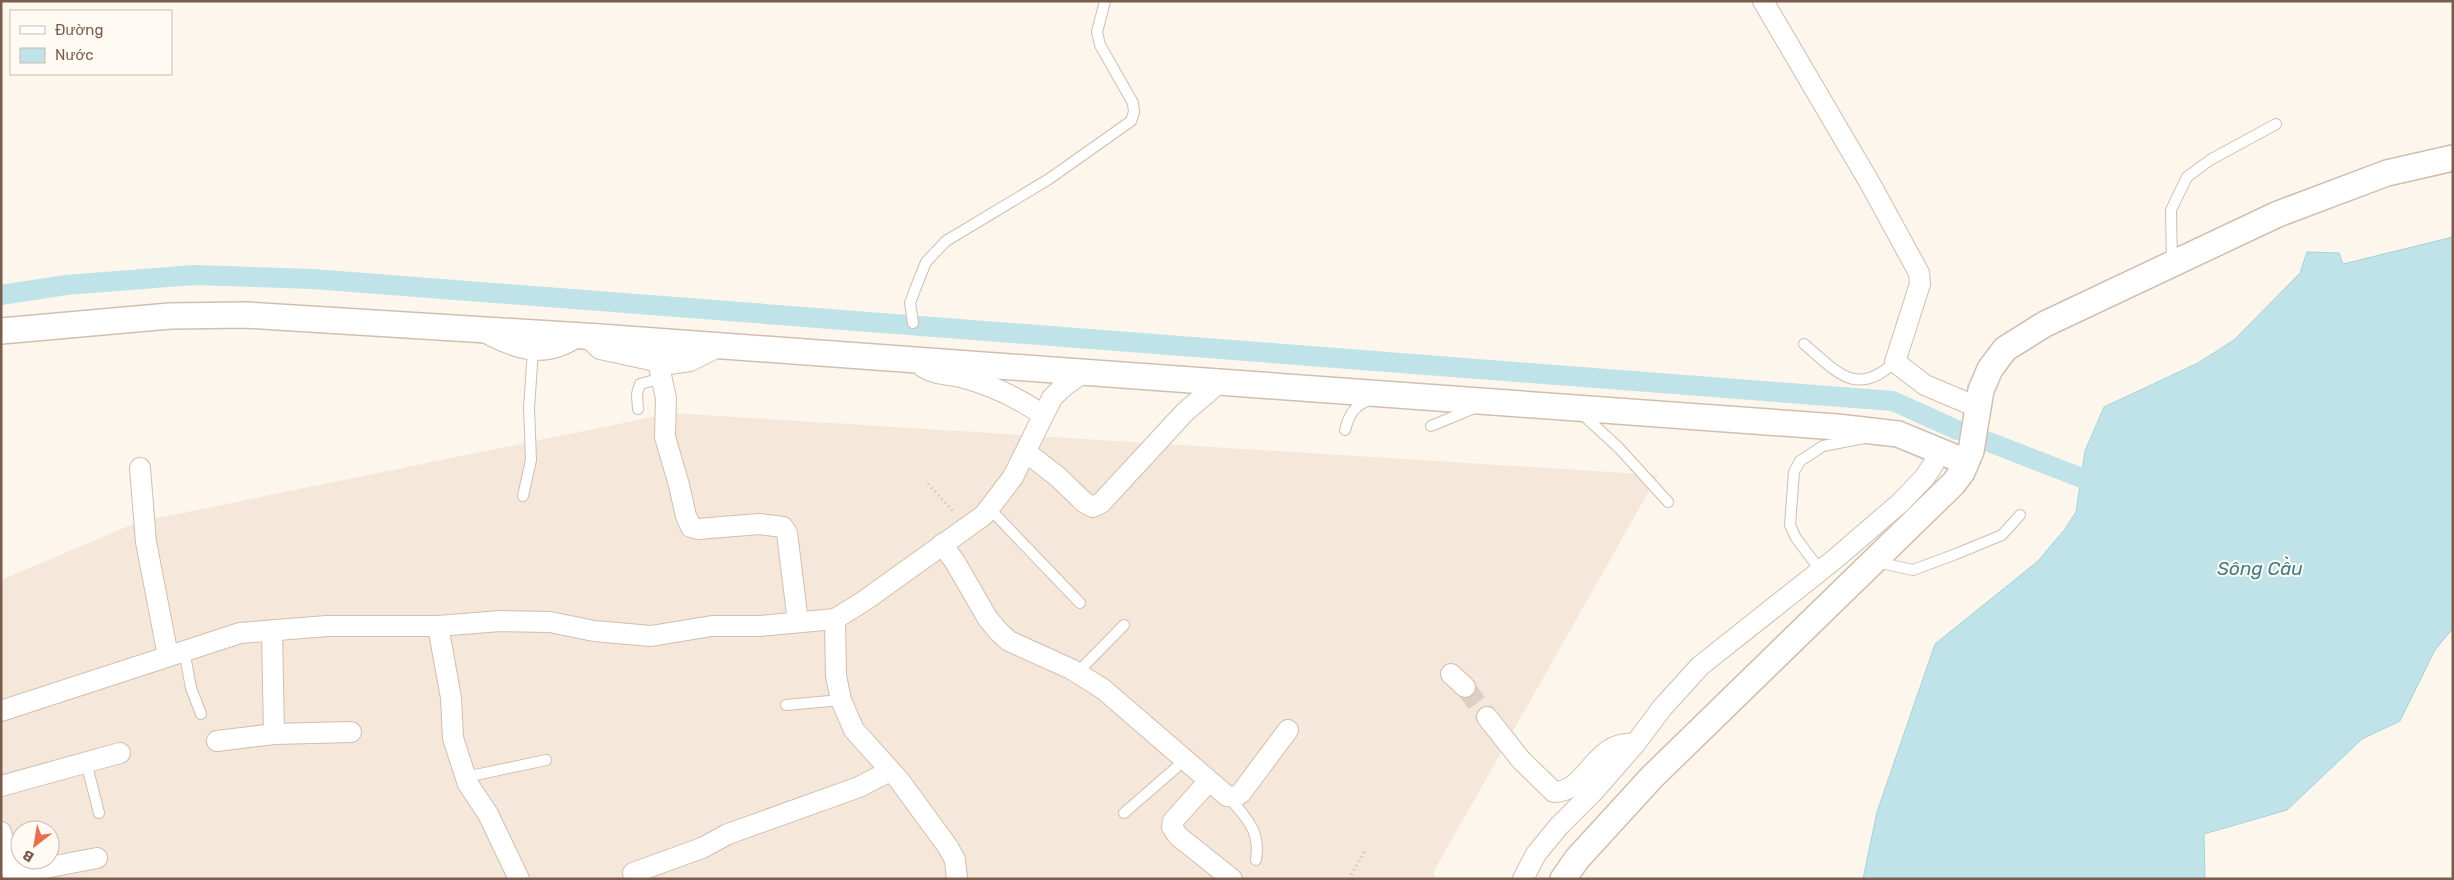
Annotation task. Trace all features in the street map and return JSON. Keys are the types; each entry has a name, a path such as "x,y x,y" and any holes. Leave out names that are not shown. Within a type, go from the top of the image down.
{"street":[{"path":"1763,1 1871,186 1919,273 1920,284 1900,366 1926,385 1977,407"},
{"path":"1563,879 1576,859 1652,777 1875,562 1925,508 1954,483 1971,451 1977,407 1990,369 2005,349 2045,324 2287,211 2387,173 2453,158"},
{"path":"1,331 170,316 246,315 720,346 916,355 1219,383 1898,434 1966,462"},
{"path":"477,329 508,344 533,350 565,345 582,336"},
{"path":"582,336 600,349 660,370"},
{"path":"660,370 668,364 690,361 720,346"},
{"path":"916,355 925,368 935,373 960,377 1000,389 1043,415"},
{"path":"660,370 666,398 665,437 686,516 691,527 698,529 759,524 783,527 787,533 798,622"},
{"path":"1,711 240,633 327,626 438,626 500,621 550,622 602,632 651,636 712,626 760,626 835,619 990,508 1013,477 1052,398 1062,387 1084,372"},
{"path":"1026,452 1092,507 1101,503 1185,412 1219,383"},
{"path":"1522,879 1536,854 1559,826 1635,744 1662,708 1700,666 1900,503 1925,477 1941,452"},
{"path":"140,468 146,542 176,653"},
{"path":"942,544 955,562 988,619 1009,641 1077,673 1109,694 1227,796 1235,797 1241,793 1288,730"},
{"path":"835,619 834,656 841,700 854,730 890,771 948,847 955,860 956,879"},
{"path":"438,626 450,698 453,738 466,776 504,845 519,879"},
{"path":"272,631 274,734"},
{"path":"1487,717 1521,760 1554,792 1568,790 1610,748 1622,742 1635,744"},
{"path":"217,741 274,734 350,732"},
{"path":"1,786 120,753"},
{"path":"633,873 702,848 728,834 860,787 890,771"},
{"path":"1209,781 1173,821 1172,827 1178,836 1232,879"},
{"path":"1,832 9,866 14,876 97,858"}],"lane":[{"path":"913,323 910,303 916,286 926,262 946,241 1050,179 1131,121 1134,112 1133,103 1100,45 1097,32 1105,1"},
{"path":"2172,264 2171,210 2187,178 2210,160 2276,124"},
{"path":"1804,344 1846,378 1861,381 1900,366"},
{"path":"523,496 531,460 530,408 533,350"},
{"path":"638,409 636,394 640,384 660,370"},
{"path":"1345,430 1348,415 1360,404 1385,396"},
{"path":"1431,426 1485,403"},
{"path":"1576,409 1619,448 1668,502"},
{"path":"1820,570 1796,538 1790,525 1794,472 1800,462 1823,446 1887,433"},
{"path":"990,508 1080,603"},
{"path":"1875,562 1912,570 2002,534 2020,514"},
{"path":"1077,673 1124,626"},
{"path":"176,653 201,714"},
{"path":"786,705 841,700"},
{"path":"466,776 546,760"},
{"path":"1124,813 1185,760"},
{"path":"86,762 99,813"},
{"path":"1227,796 1251,823 1259,844 1256,860"}],"path":[{"path":"928,484 967,526"},
{"path":"1349,879 1366,850"}],"shaded area":[{"path":"672,413 1658,475 1434,871 1435,879 1,879 1,580 138,522"}],"water":[{"name":"Sông Cầu","path":"2453,237 2453,628 2435,650 2400,721 2362,739 2287,810 2204,834 2205,879 1863,879 1877,812 1935,644 2038,561 2065,529 2076,512 2085,451 2104,407 2198,363 2234,340 2300,273 2307,252 2339,253 2343,264"}],"waterway":[{"path":"1,295 66,285 194,275 313,279 1893,401 1957,430"},
{"path":"1989,442 2105,487"}],"tunnel":[{"path":"1465,687 1487,717"}]}
